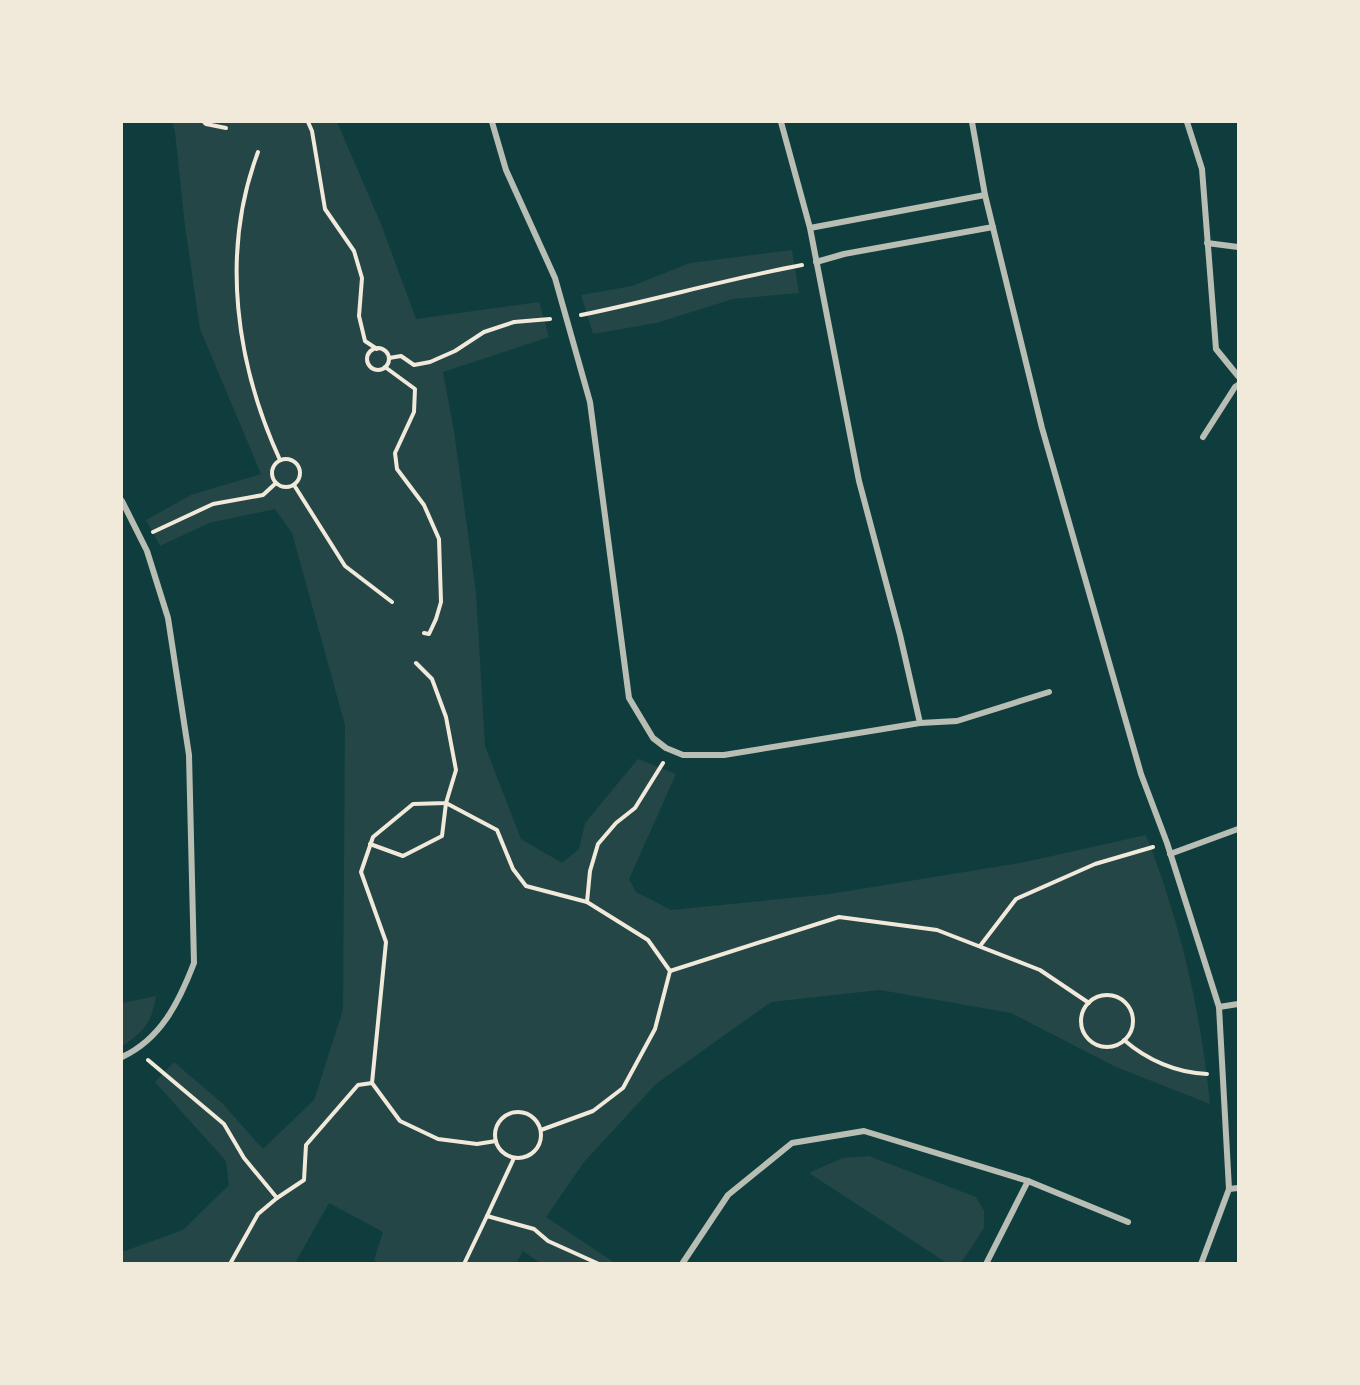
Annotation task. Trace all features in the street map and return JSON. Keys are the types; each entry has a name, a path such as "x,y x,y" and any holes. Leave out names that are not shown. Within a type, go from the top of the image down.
{"street":[{"path":"492,122 506,170 555,278 590,402 629,698 653,738 683,755 724,755 921,723 957,721 1049,692"},
{"path":"781,122 810,228 859,481 921,723"},
{"path":"972,122 985,195 1042,428 1141,774 1167,843 1219,1007 1229,1189 1201,1263"},
{"path":"1187,122 1202,169 1216,349 1239,376"},
{"path":"810,228 985,195"},
{"path":"816,262 844,254 993,227"},
{"path":"1207,243 1239,247"},
{"path":"1203,437 1235,387 1239,385"},
{"path":"122,501 147,551 168,618 189,755 194,963 183,993 165,1024 137,1050 122,1058"},
{"path":"1170,854 1239,829"},
{"path":"1219,1007 1239,1004"},
{"path":"682,1263 728,1195 792,1143 864,1131 1028,1181 1128,1222"},
{"path":"986,1263 1028,1181"},
{"path":"1229,1189 1239,1188"}],"path":[{"path":"204,122 226,128"},
{"path":"308,122 312,131 325,209 354,251 362,278 359,316 365,341 386,351 389,358 385,367"},
{"path":"258,152 250,174 239,221 236,300 254,392 268,434 280,460"},
{"path":"389,358 401,356 414,365 430,362 455,351 484,332 514,322 566,318 645,302 737,277 816,262"},
{"path":"377,348 369,354 369,364 375,369 385,367 415,389 414,412 395,453 396,469 424,505 439,539 441,602 429,634 424,633"},
{"path":"280,460 293,461 299,468 299,477 294,485 285,487 276,483 273,480 272,471 276,463 280,460"},
{"path":"141,538 213,504 263,495 276,483"},
{"path":"294,485 345,566 392,602"},
{"path":"370,844 403,856 442,836 446,803 456,770 446,717 432,679 416,663"},
{"path":"587,902 590,871 598,844 616,823 635,808 671,750"},
{"path":"496,1141 477,1144 438,1139 400,1121 372,1083 386,942 361,872 373,837 413,804 446,803 497,830 513,869 526,886 587,902 648,940 670,971 655,1029 623,1088 593,1111 541,1130"},
{"path":"980,946 1016,899 1095,864 1167,843"},
{"path":"670,971 839,917 937,930 1040,970 1089,1003"},
{"path":"1109,995 1124,1001 1133,1016 1130,1034 1124,1040 1109,1047 1100,1046 1087,1037 1081,1021 1082,1013 1089,1003 1100,996 1109,995"},
{"path":"1124,1040 1161,1063 1191,1074 1223,1075"},
{"path":"137,1050 224,1124 243,1158 277,1198"},
{"path":"231,1263 258,1214 303,1180 306,1145 358,1085 372,1083"},
{"path":"514,1112 530,1114 536,1119 541,1130 541,1142 537,1149 525,1158 514,1158 503,1153 496,1141 495,1133 501,1119 514,1112"},
{"path":"464,1263 514,1158"},
{"path":"487,1216 534,1229 548,1241 599,1263"}],"shaded area":[{"path":"172,122 337,122 381,224 416,319 539,302 549,337 443,372 454,431 476,593 485,746 521,839 562,863 579,849 585,823 638,759 676,774 629,879 636,892 671,910 830,894 1025,862 1146,835 1169,900 1187,967 1201,1035 1210,1104 1116,1067 1011,1013 880,990 771,1002 656,1084 584,1162 546,1217 615,1263 540,1263 523,1251 516,1263 379,1263 374,1260 383,1232 329,1203 295,1263 122,1263 122,1252 183,1230 229,1185 226,1161 155,1082 174,1062 222,1103 263,1149 314,1100 343,1010 345,725 292,533 275,509 209,523 160,546 146,520 191,495 261,474 200,329"},
{"path":"792,250 799,293 733,299 656,323 593,334 581,295 632,286 690,263"},
{"path":"156,996 146,1026 122,1046 122,1003"},
{"path":"869,1156 976,1197 984,1211 984,1228 961,1263 947,1263 809,1173 842,1158"}]}
